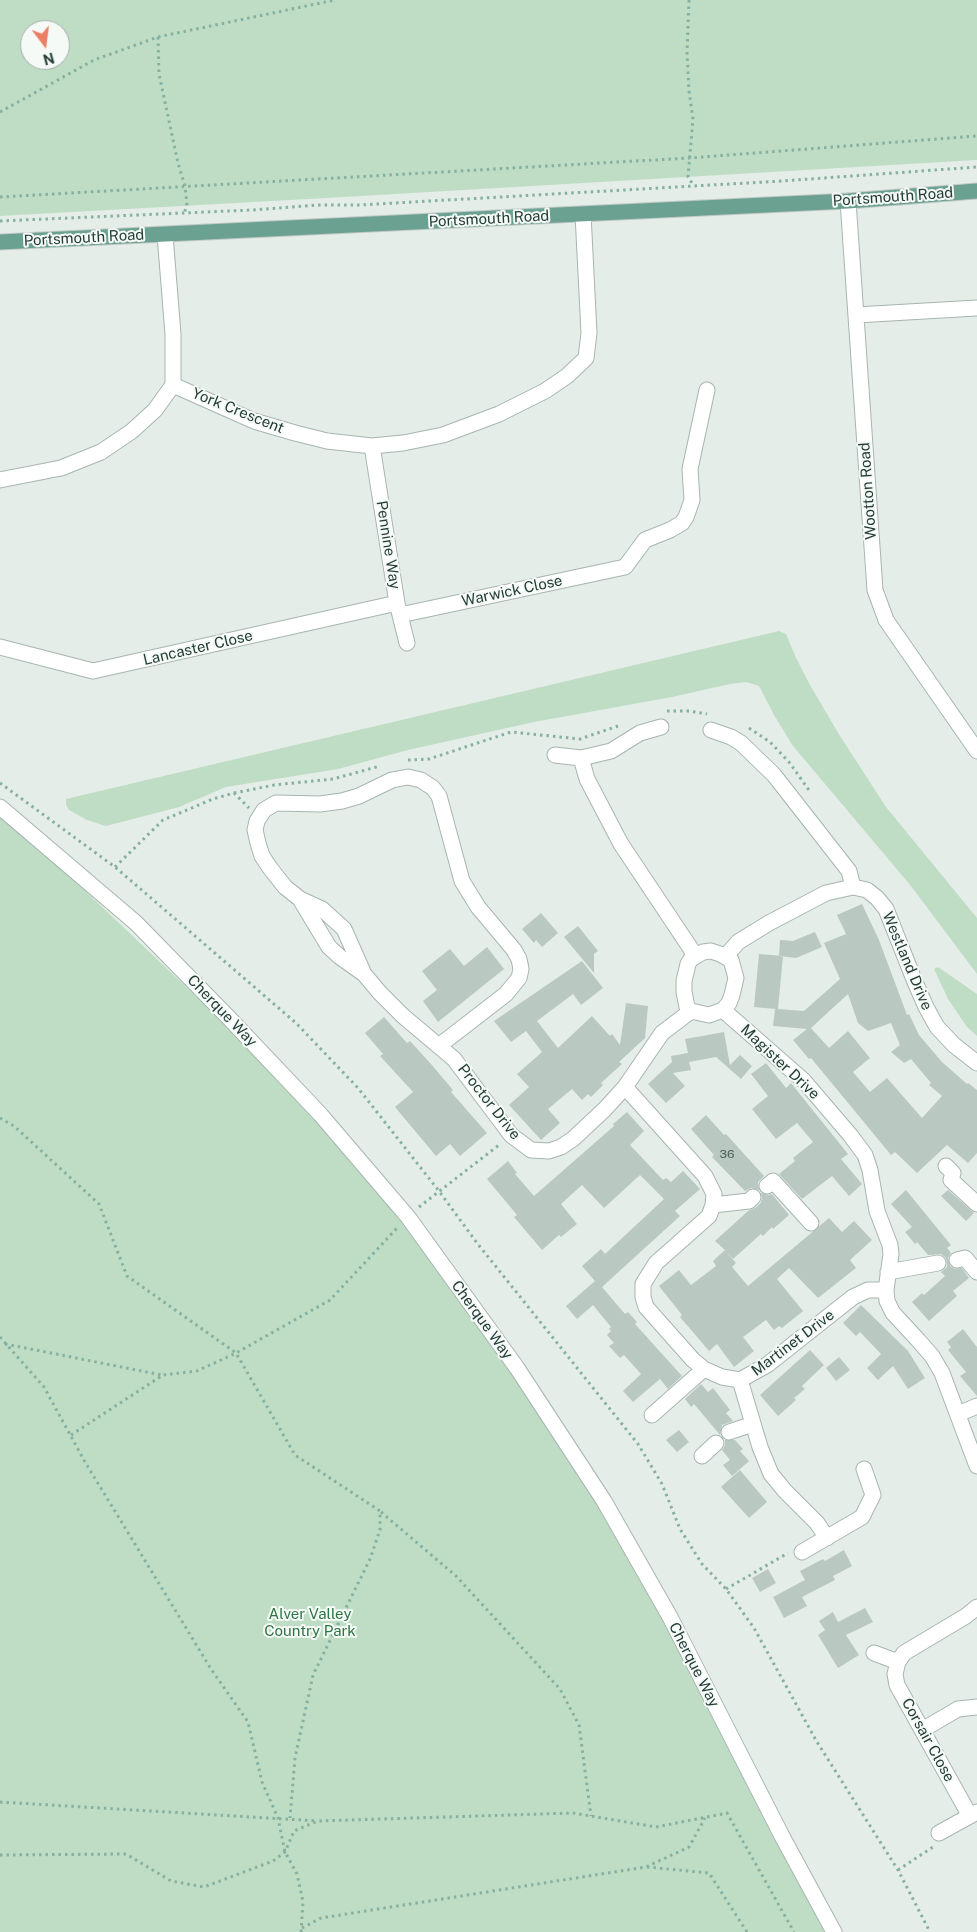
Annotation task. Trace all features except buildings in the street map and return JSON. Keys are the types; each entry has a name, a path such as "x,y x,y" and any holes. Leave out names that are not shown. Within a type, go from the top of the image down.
{"main road":[{"name":"Portsmouth Road","path":"0,242 848,201 977,191"}],"street":[{"name":"Wootton Road","path":"848,201 875,590 886,620 977,751"},
{"name":"York Crescent","path":"165,234 173,334 173,385 254,421 327,441 372,446 403,443 443,435 499,414 545,391 568,376 586,358 590,333 583,214"},
{"path":"856,315 977,308"},
{"path":"0,480 61,468 101,452 132,431 155,410 173,385"},
{"name":"Warwick Close","path":"398,609 625,567 645,540 670,530 682,523 686,517 692,500 690,469 707,390"},
{"name":"Pennine Way","path":"372,446 398,609 407,643"},
{"name":"Lancaster Close","path":"0,647 93,671 398,609"},
{"path":"554,755 581,758 611,751 640,733 662,727"},
{"path":"711,730 731,737 741,743 774,775 849,871 853,887 826,893 769,923 738,942 726,956"},
{"path":"581,758 587,779 621,844 644,875 695,955"},
{"path":"258,818 264,810 276,803 320,804 342,801 359,796 392,780 408,777 421,780 433,788 443,807 462,881 478,907 514,950 519,959 521,969 519,978 506,994 440,1045"},
{"name":"Cherque Way","path":"0,807 136,923 320,1114 408,1217 517,1368 604,1501 670,1617 783,1838 834,1932"},
{"name":"Proctor Drive","path":"258,818 255,830 262,856 270,868 285,886 300,899 322,909 344,930 364,974"},
{"name":"Westland Drive","path":"853,887 868,890 878,898 886,909 926,1007 948,1039 977,1063"},
{"name":"Proctor Drive","path":"300,899 329,948 364,974 403,1016 440,1045 468,1075 511,1135 531,1150 550,1151 561,1147 580,1133 625,1087 662,1033 691,1011"},
{"path":"711,952 726,956 734,968 736,978 732,996 723,1010 709,1015 691,1011 685,1001 684,981 688,964 695,955 711,952"},
{"name":"Magister Drive","path":"723,1010 804,1081 865,1155 870,1170 877,1211 890,1245 891,1254 886,1290 887,1301 893,1313 923,1345 942,1373 977,1466"},
{"path":"625,1087 705,1176 714,1194 713,1205 749,1201 753,1197"},
{"path":"946,1166 953,1173 951,1180 977,1204"},
{"path":"767,1186 773,1181 811,1223"},
{"name":"Martinet Drive","path":"713,1205 708,1216 700,1225 656,1263 643,1284 643,1297 646,1307 651,1314 677,1344 704,1369 722,1377 740,1380 767,1365 852,1297 868,1290 886,1290"},
{"path":"957,1260 965,1258 977,1272"},
{"path":"888,1272 938,1263"},
{"path":"652,1415 704,1369"},
{"path":"740,1380 771,1474 784,1491 817,1523 827,1538"},
{"path":"958,1414 977,1406"},
{"path":"729,1432 753,1424"},
{"path":"702,1456 716,1443"},
{"path":"802,1552 862,1517 873,1495 864,1469"},
{"path":"874,1653 898,1662 904,1653 966,1616 977,1607"},
{"name":"Corsair Close","path":"898,1662 895,1674 897,1685 973,1814 939,1833"},
{"path":"922,1730 958,1709 977,1707"}],"path":[{"path":"0,112 94,60 158,37 335,0"},
{"path":"688,0 687,53 693,120 688,177 694,186"},
{"path":"158,37 159,74 178,163 185,186 187,206 184,213"},
{"path":"0,197 689,158 977,136"},
{"path":"0,221 317,205 360,205 694,186 977,167"},
{"path":"0,783 115,868 296,1023 358,1088 477,1242 638,1444 662,1484 680,1529 702,1564 726,1589 754,1628 817,1742 898,1870 930,1932"},
{"path":"115,868 163,820 213,799 234,793 258,818"},
{"path":"0,1118 14,1126 99,1204 127,1276 236,1353 295,1455 380,1511 456,1576 560,1689 579,1725 591,1816"},
{"path":"5,1344 163,1375 197,1371 236,1353 330,1300 408,1217 511,1135"},
{"path":"0,1337 44,1387 84,1462 211,1669 248,1722 262,1782 278,1818 284,1852 297,1874 303,1902 302,1930"},
{"path":"71,1436 163,1375"},
{"path":"290,1818 294,1758 313,1675 370,1559 380,1530 380,1511"},
{"path":"726,1589 791,1551 802,1552"},
{"path":"0,1802 318,1821 573,1813 656,1827 727,1813 794,1932"},
{"path":"646,1867 689,1847 706,1817"},
{"path":"0,1855 126,1854 171,1881 204,1887 273,1861 284,1852 294,1831 318,1821"},
{"path":"898,1870 932,1847 939,1833"},
{"path":"302,1930 321,1918 646,1867 709,1873 747,1932"}],"green space":[{"path":"0,0 977,0 977,160 0,216"},
{"path":"779,631 786,634 810,685 840,736 886,807 977,918 977,974 911,886 793,746 759,686 746,682 534,722 408,750 338,769 226,787 179,807 106,826 87,820 69,810 66,805 66,799"},
{"name":"Alver Valley Country Park","path":"0,810 320,1114 517,1368 670,1617 835,1932 0,1932"},
{"path":"938,967 977,994 977,1036 967,1027 948,999 934,969"}]}
